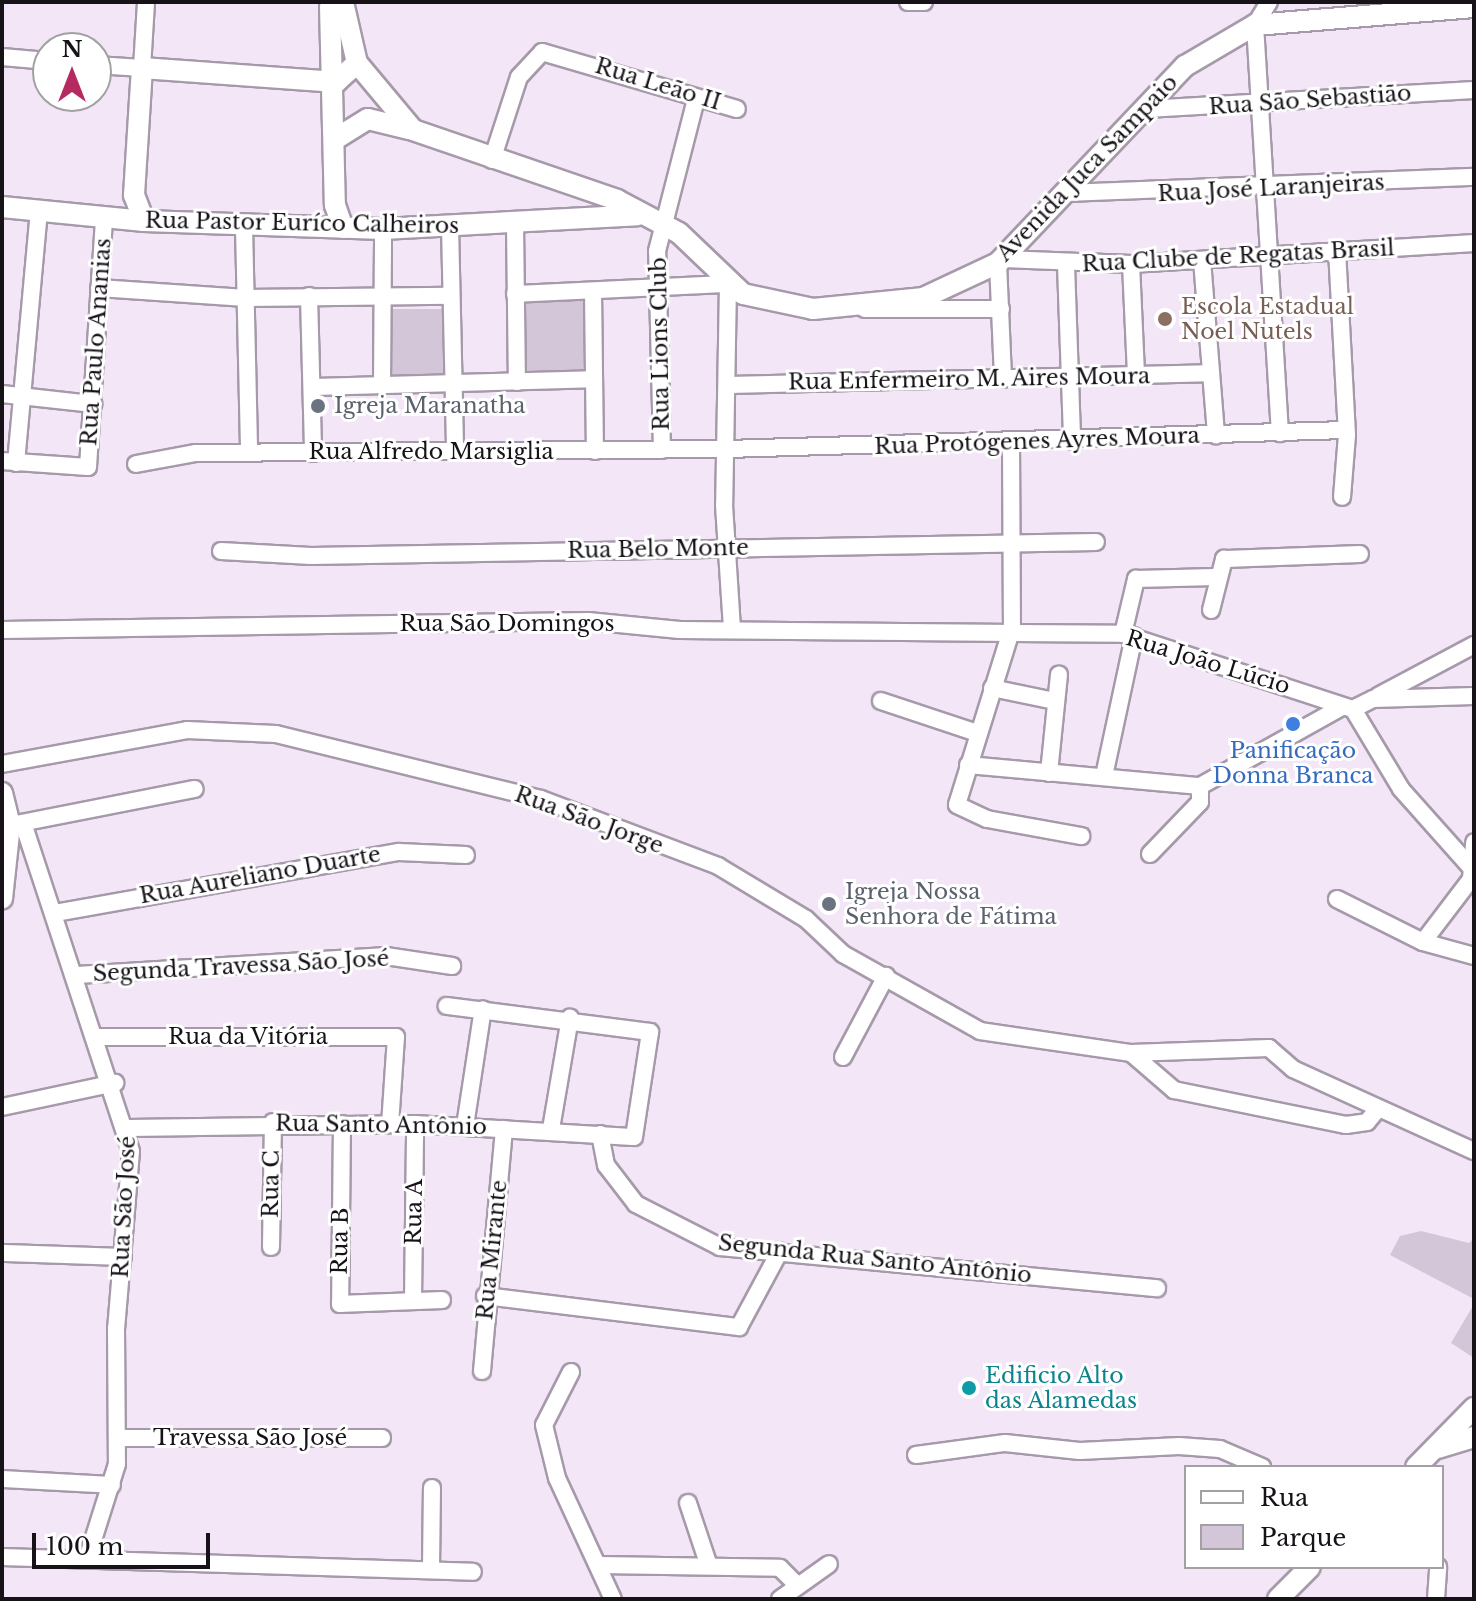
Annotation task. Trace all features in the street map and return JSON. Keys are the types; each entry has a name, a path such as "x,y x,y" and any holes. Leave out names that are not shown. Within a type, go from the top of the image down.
{"main road":[{"path":"330,2 337,138 334,228"},
{"name":"Avenida Juca Sampaio","path":"343,2 357,63 413,130 492,160 575,185 657,219 728,284 770,305 852,307 923,298 1001,261 1198,54 1255,25 1474,7"},
{"path":"144,221 134,195 142,68 336,82 357,63"},
{"path":"337,138 368,119 413,130"},
{"path":"571,217 579,201 575,185"},
{"path":"112,219 134,195"},
{"name":"Rua Pastor Euríco Calheiros","path":"2,207 112,219 244,227 383,229 515,224 571,217 657,219"},
{"path":"2,793 17,824 2,899"},
{"path":"1418,1465 1474,1408"},
{"path":"1434,1450 1474,1437"},
{"path":"1278,1599 1308,1569"}],"street":[{"path":"112,66 142,68 146,2"},
{"path":"1269,2 1255,25 1280,433"},
{"name":"Rua Leão II","path":"492,160 526,63 550,51 696,99 737,109"},
{"path":"2,57 32,60"},
{"name":"Rua São Sebastião","path":"1146,109 1260,105 1474,90"},
{"name":"Rua Lions Club","path":"662,450 657,219 696,99"},
{"name":"Rua José Laranjeiras","path":"1068,193 1267,189 1474,177"},
{"path":"9,462 22,396 39,210"},
{"name":"Rua Paulo Ananias","path":"9,462 88,467 99,288 112,219"},
{"path":"515,224 517,382"},
{"path":"450,226 455,452"},
{"path":"244,227 249,453"},
{"path":"382,386 383,229"},
{"name":"Rua Clube de Regatas Brasil","path":"1001,261 1066,265 1131,264 1474,243"},
{"path":"1337,250 1346,430 1342,497"},
{"path":"1202,260 1216,435"},
{"path":"1001,261 1003,379"},
{"path":"1131,264 1136,375"},
{"path":"1066,265 1072,441"},
{"path":"515,294 728,284 727,547 732,629"},
{"path":"99,288 246,298 451,296"},
{"path":"593,291 595,451"},
{"path":"309,296 313,453"},
{"path":"852,307 1001,309"},
{"name":"Rua Enfermeiro M. Aires Moura","path":"727,385 1210,373"},
{"path":"313,387 593,379"},
{"path":"2,394 93,404"},
{"name":"Rua Protógenes Ayres Moura","path":"727,449 1011,443 1346,430"},
{"path":"1011,443 1012,628 957,805 987,819 1081,836"},
{"name":"Rua Alfredo Marsiglia","path":"136,464 174,454 727,449"},
{"name":"Rua Belo Monte","path":"221,551 1096,542"},
{"path":"1211,610 1215,577 1227,558 1360,554"},
{"path":"1104,776 1136,579 1215,577"},
{"name":"Rua São Domingos","path":"2,630 588,621 732,629 1012,628"},
{"name":"Rua João Lúcio","path":"1012,628 1129,635 1348,708"},
{"path":"968,765 1200,786 1474,645"},
{"path":"1049,773 1059,675"},
{"path":"992,688 1055,701"},
{"path":"1373,699 1474,696"},
{"path":"881,701 977,733"},
{"path":"1348,708 1401,789 1472,870"},
{"name":"Rua São Jorge","path":"2,764 187,730 315,743 437,779 541,799 718,866 886,976 1001,1039 1131,1053 1269,1048 1293,1069 1474,1151"},
{"path":"1150,854 1200,802 1200,786"},
{"path":"17,824 195,789"},
{"name":"Rua São José","path":"17,824 55,913 129,1128 117,1438 112,1485 88,1556"},
{"path":"1423,942 1472,870 1474,842"},
{"name":"Rua Aureliano Duarte","path":"55,913 399,852 466,855"},
{"path":"1337,899 1423,942 1474,956"},
{"name":"Segunda Travessa São José","path":"77,975 386,956 452,966"},
{"path":"843,1057 886,976"},
{"path":"447,1006 570,1018 551,1129"},
{"path":"465,1126 483,1009"},
{"name":"Rua Santo Antônio","path":"129,1128 273,1122 415,1124 551,1129 634,1137 650,1032 570,1018"},
{"name":"Rua da Vitória","path":"99,1037 396,1037 390,1124"},
{"path":"1131,1053 1174,1090 1346,1125 1367,1122 1378,1109"},
{"path":"2,1107 115,1083"},
{"name":"Rua C","path":"271,1247 273,1122"},
{"name":"Rua B","path":"342,1124 340,1304 442,1300"},
{"name":"Rua A","path":"413,1300 415,1124"},
{"name":"Rua Mirante","path":"482,1371 485,1296 504,1129"},
{"name":"Segunda Rua Santo Antônio","path":"600,1134 617,1185 660,1220 720,1247 1157,1288"},
{"path":"485,1296 739,1327 780,1251"},
{"path":"2,1253 123,1257"},
{"path":"571,1372 544,1425 557,1478 612,1599"},
{"name":"Travessa São José","path":"117,1438 382,1438"},
{"path":"916,1455 1005,1443 1080,1451 1187,1446 1220,1449 1257,1465"},
{"path":"2,1479 112,1485"},
{"path":"431,1568 432,1488"},
{"path":"688,1503 708,1563"},
{"path":"2,1557 88,1556 473,1572"},
{"path":"599,1565 708,1563 780,1568 798,1586"},
{"path":"780,1599 829,1564"},
{"path":"1436,1599 1438,1569"}],"green space":[{"path":"522,296 589,296 589,379 522,379"},
{"path":"385,309 443,309 443,379 385,379"},
{"path":"1421,1231 1469,1243 1474,1238 1474,1299 1390,1255 1400,1236"},
{"path":"1474,1304 1474,1358 1451,1343"}],"place":[{"name":"Escola Estadual Noel Nutels","path":"1165,319"},
{"name":"Igreja Maranatha","path":"318,406"},
{"name":"Panificação Donna Branca","path":"1293,724"},
{"name":"Igreja Nossa Senhora de Fátima","path":"829,904"},
{"name":"Edificio Alto das Alamedas","path":"969,1388"}]}
